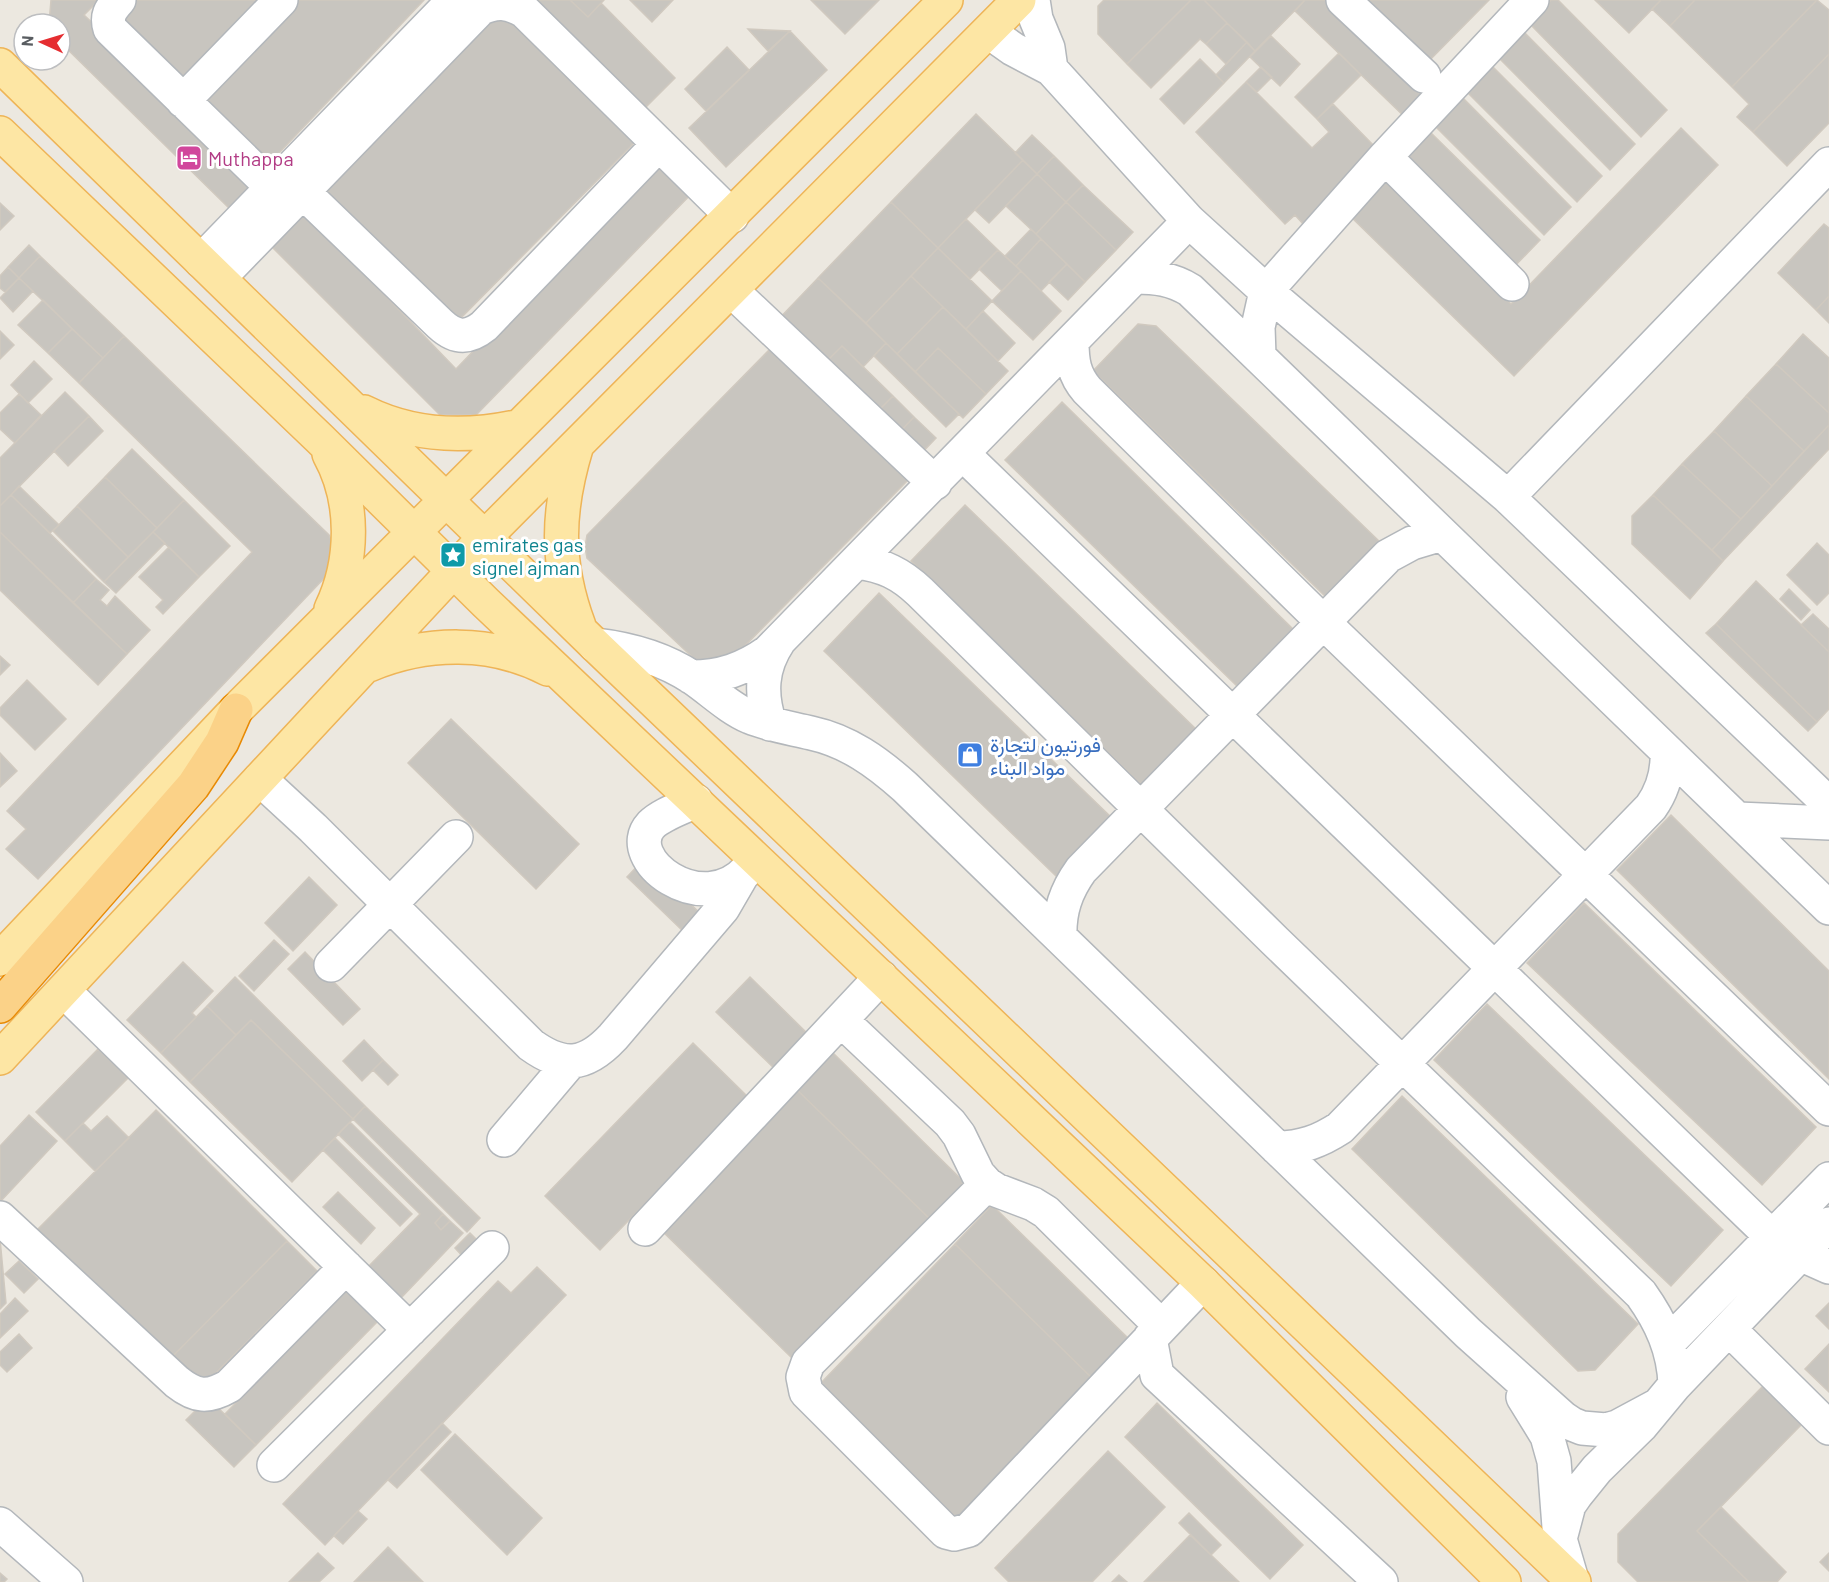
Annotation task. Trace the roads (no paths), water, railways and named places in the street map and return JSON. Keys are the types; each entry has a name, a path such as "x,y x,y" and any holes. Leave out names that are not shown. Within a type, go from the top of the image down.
{"highway":[{"path":"0,1006 193,786 218,750 236,710"}],"main road":[{"path":"0,959 236,710 946,0"},
{"path":"982,0 982,12 988,32"},
{"path":"0,1058 485,537 1019,0"},
{"path":"0,65 588,638 1573,1581"},
{"path":"0,133 320,439 566,679 696,801 749,868 881,977 1203,1283 1504,1582"},
{"path":"350,406 404,428 433,433 492,432 520,426"},
{"path":"320,439 339,477 348,519 348,550 343,580 328,618"},
{"path":"578,444 563,497 561,552 565,579 588,638"},
{"path":"364,667 408,652 455,647 501,652 524,658 566,679"}],"street":[{"path":"119,0 110,11 107,20 110,29 183,101 450,333 462,336 474,334 484,326 659,144"},
{"path":"183,101 281,0"},
{"path":"288,190 454,0"},
{"path":"1033,0 1036,19 1048,48 1051,69"},
{"path":"1343,0 1424,76"},
{"path":"1259,356 1258,327 1266,291 1385,157 1532,0"},
{"path":"210,270 288,190 480,9 491,4 513,5 524,11 732,216"},
{"path":"988,32 1013,50 1051,69 1189,221 1266,291 1508,496 1829,804"},
{"path":"1385,157 1512,284"},
{"path":"1508,496 1829,164"},
{"path":"691,677 708,677 740,669 761,657 780,640 1189,221"},
{"path":"1135,278 1167,279 1190,290 1829,908"},
{"path":"731,290 935,483"},
{"path":"1072,342 1074,367 1078,379 1087,390 1323,622 1829,1109"},
{"path":"963,454 1772,1237"},
{"path":"1060,937 1062,905 1081,870 1388,556 1412,543 1442,534"},
{"path":"588,638 648,655 691,677 748,716 770,724 833,739 872,759 905,787 1500,1364 1563,1418 1582,1428 1606,1430 1617,1427 1666,1395 1674,1369 1668,1343 1663,1328 1641,1294 1275,941 1142,808 906,580 891,570 874,564 857,562"},
{"path":"770,724 763,695 763,681 772,652 780,640"},
{"path":"1277,1148 1294,1148 1310,1144 1340,1128 1643,816 1658,797 1666,776 1667,752"},
{"path":"260,779 313,828 531,1045 543,1053 570,1062"},
{"path":"696,801 657,820 651,826 644,840 644,848 648,856 665,875 693,889 717,888 729,884 749,868"},
{"path":"1738,819 1829,824"},
{"path":"331,965 456,837"},
{"path":"504,1140 570,1062 594,1054 613,1037 723,908 749,868"},
{"path":"645,1229 881,977"},
{"path":"64,991 410,1330"},
{"path":"841,1020 950,1123 959,1135 978,1174 987,1184 1046,1212 1156,1332 1157,1375 1381,1582"},
{"path":"1668,1343 1829,1179"},
{"path":"987,1184 807,1363 803,1377 806,1392 940,1526 954,1534 969,1530 1203,1283"},
{"path":"0,1218 177,1382 189,1391 202,1395 217,1393 229,1386 346,1267"},
{"path":"1560,1539 1569,1505 1576,1494 1729,1329 1815,1260 1829,1224"},
{"path":"274,1466 492,1248"},
{"path":"1729,1329 1829,1428"},
{"path":"1500,1364 1547,1436 1558,1486 1560,1539 1573,1581"},
{"path":"0,1524 66,1582"}],"place":[{"name":"Muthappa","path":"189,158"},
{"name":"emirates gas signel ajman","path":"453,555"},
{"name":"فورتيون لتجارة مواد البناء","path":"970,755"}]}
